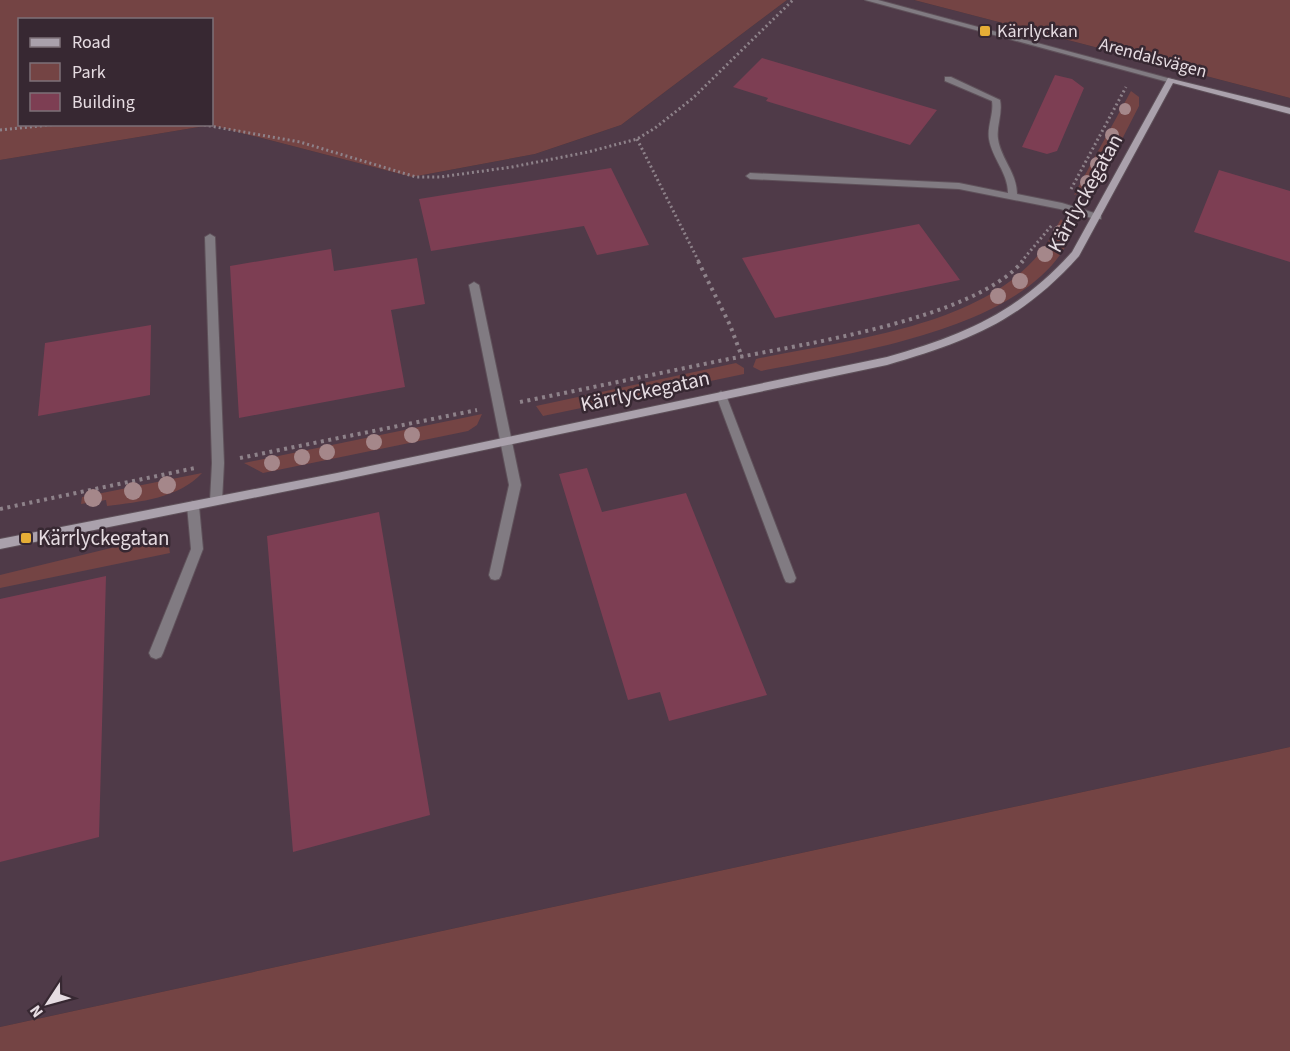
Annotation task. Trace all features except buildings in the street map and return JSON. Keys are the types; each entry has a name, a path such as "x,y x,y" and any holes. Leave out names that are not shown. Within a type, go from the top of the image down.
{"street":[{"name":"Arendalsvägen","path":"868,0 1290,111"},
{"path":"948,79 996,100 999,113 993,136 1005,170 1014,185 1012,195"},
{"name":"Kärrlyckegatan","path":"0,544 887,361 981,330 1060,274 1076,254 1171,80"},
{"path":"750,176 959,186 1062,206 1098,217"},
{"path":"210,237 218,463 216,501"},
{"path":"474,285 515,485 495,575"},
{"path":"721,395 790,578"},
{"path":"156,653 197,549 193,506"}],"path":[{"path":"210,126 300,142 416,177 440,177 512,167 637,139 693,98 793,0"},
{"path":"0,509 742,357 905,321 972,298 1015,270 1052,224 1128,83 1164,92"},
{"path":"0,130 39,126"},
{"path":"637,139 730,325 742,357"}],"shaded area":[{"path":"787,0 914,0 1290,98 1290,747 0,1027 0,160 213,126 412,177 535,154 621,125"}],"green space":[{"path":"0,0 787,0 621,125 535,154 412,177 213,126 213,18 18,18 18,126 205,126 0,160"},
{"path":"914,0 1290,0 1290,98"},
{"path":"1131,91 1139,97 1139,106 1097,188 1074,195"},
{"path":"1061,219 1072,233 1051,266 1020,293 980,314 888,345 761,371 753,367 756,359 908,327 946,315 981,299 1013,279 1039,254"},
{"path":"736,363 744,368 744,374 543,416 536,406"},
{"path":"482,414 477,425 468,431 263,473 244,463"},
{"path":"202,473 182,488 158,497 107,506 106,500 81,504 82,497"},
{"path":"168,542 170,553 0,588 0,575 111,548"},
{"path":"1290,747 1290,1051 0,1051 0,1027"}],"place":[{"name":"Kärrlyckan","path":"985,31"},
{"name":"Kärrlyckegatan","path":"26,538"}]}
